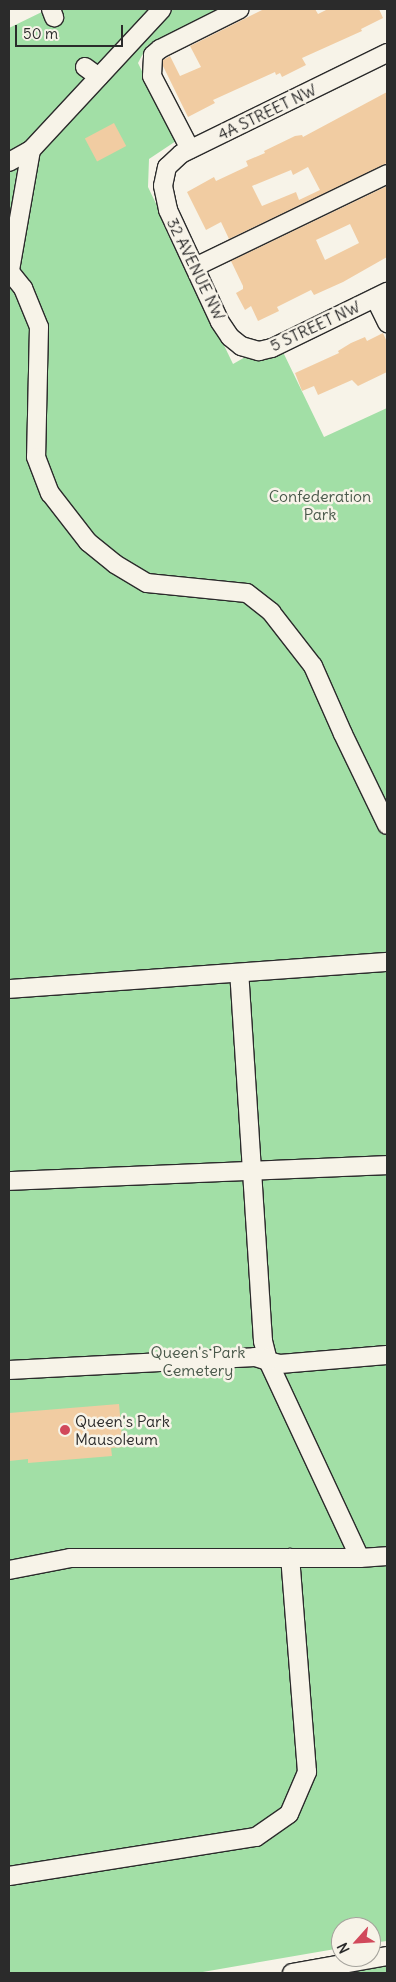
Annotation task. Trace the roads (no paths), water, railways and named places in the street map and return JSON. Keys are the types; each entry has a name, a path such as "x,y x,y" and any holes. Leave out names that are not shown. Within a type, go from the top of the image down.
{"street":[{"path":"9,162 31,150 92,72 162,9"},
{"path":"190,149 152,76 153,55 160,49 240,9"},
{"name":"4A STREET NW","path":"163,186 167,167 181,154 387,54"},
{"path":"31,150 10,274 23,288 39,328 36,457 50,493 88,542 115,564 147,583 247,593 271,612 313,666 342,734 387,825"},
{"path":"195,267 387,174"},
{"name":"32 AVENUE NW","path":"163,186 168,210 220,322 230,337 241,346"},
{"path":"381,295 387,323"},
{"name":"5 STREET NW","path":"241,346 259,351 272,348 381,295"},
{"path":"9,989 387,962"},
{"path":"240,974 254,1170 263,1341 268,1361 360,1558"},
{"path":"9,1181 387,1164"},
{"path":"9,1370 255,1357 280,1364 387,1355"},
{"path":"9,1570 70,1558 360,1558 387,1556"},
{"path":"9,1876 256,1837 289,1814 307,1772 290,1558"},
{"path":"292,1973 387,1956"}],"place":[{"name":"Queen's Park Mausoleum","path":"65,1430"}],"park label":[{"name":"Confederation Park","path":"320,505"},
{"name":"Queen's Park Cemetery","path":"198,1361"}]}
